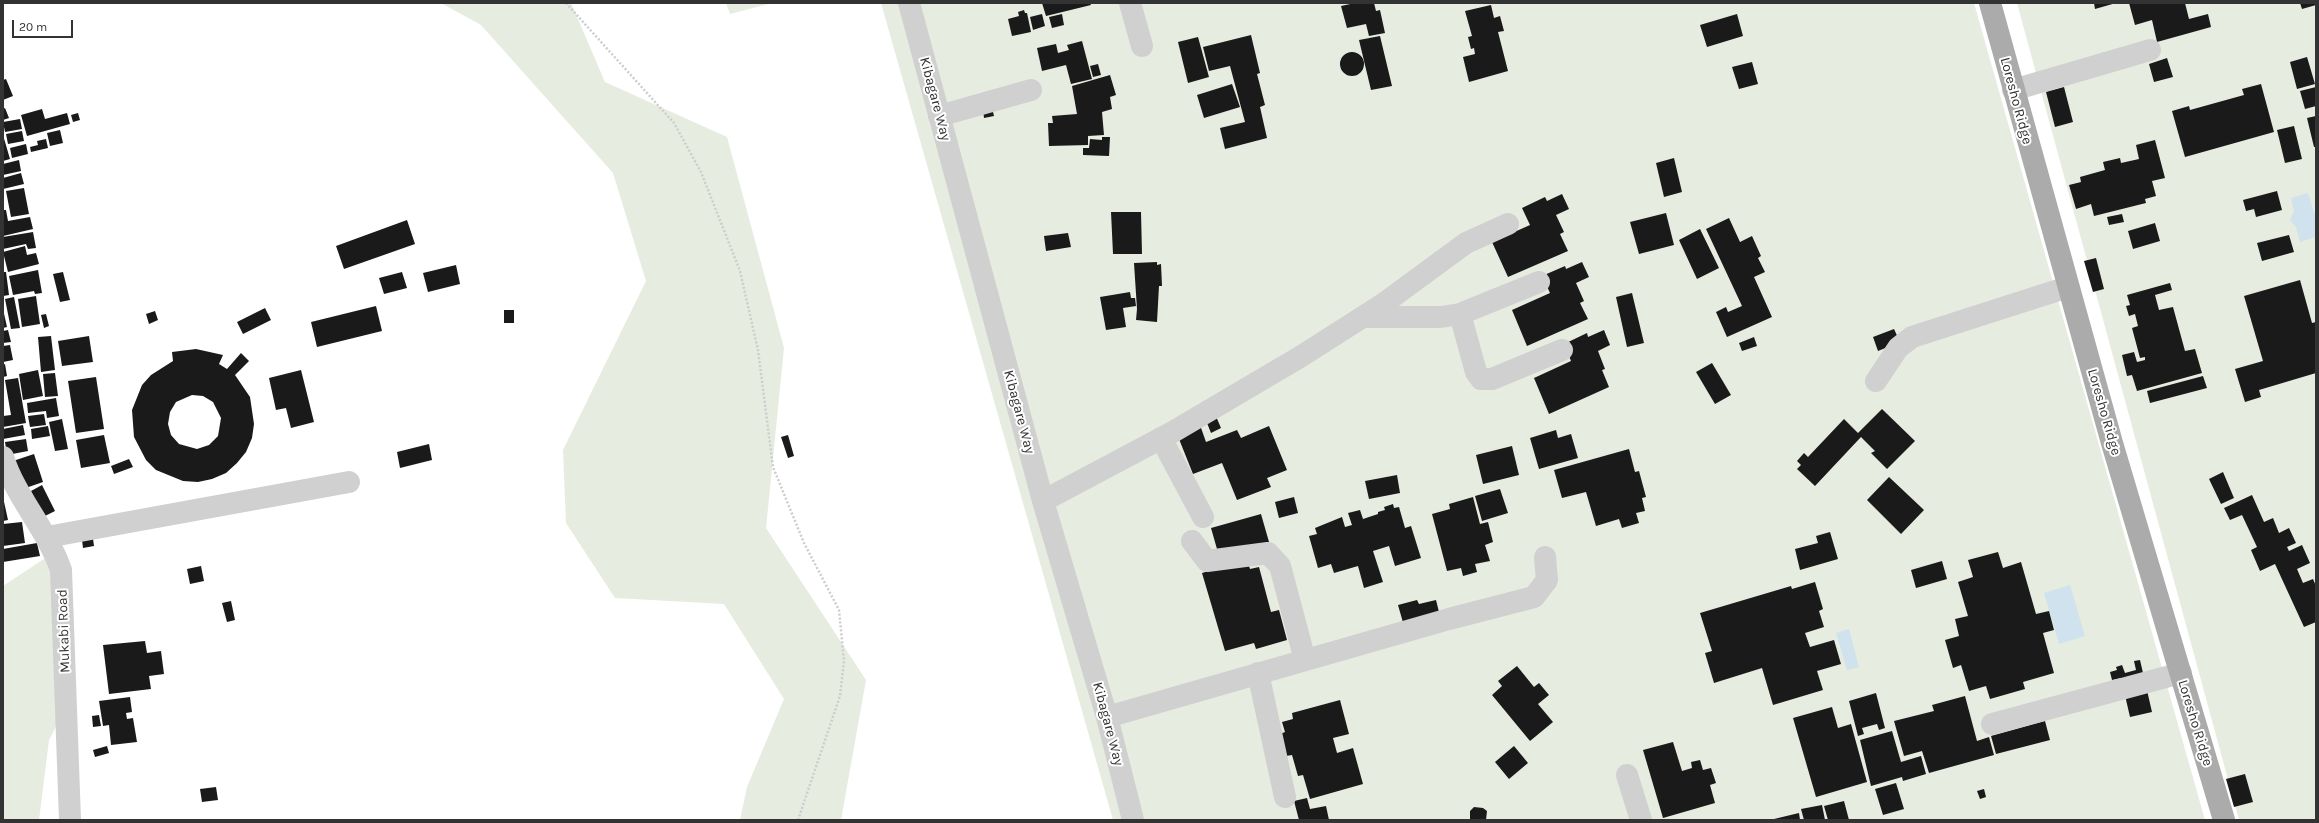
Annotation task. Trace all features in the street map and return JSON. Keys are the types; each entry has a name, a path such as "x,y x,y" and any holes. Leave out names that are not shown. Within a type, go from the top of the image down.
{"main road":[{"name":"Loresho Ridge","path":"1990,3 2068,287 2224,820"}],"street":[{"name":"Kibagare Way","path":"909,3 1043,501 1107,717 1133,820"},
{"path":"1130,3 1142,46"},
{"path":"2013,90 2150,50"},
{"path":"939,116 1031,90"},
{"path":"1043,501 1161,438 1363,317 1466,243 1508,224"},
{"path":"1363,317 1441,316 1460,314 1539,282"},
{"path":"1876,381 1898,348 1912,337 2068,287"},
{"path":"1460,314 1476,372 1481,379 1492,379 1562,350"},
{"path":"1161,438 1204,517"},
{"name":"Mukabi Road","path":"3,457 8,474 54,548 61,570 70,820"},
{"path":"47,537 349,482"},
{"path":"1192,541 1207,561 1268,552 1280,566 1305,660"},
{"path":"1107,717 1449,619 1534,597 1547,580 1545,557"},
{"path":"1258,673 1285,797"},
{"path":"1992,724 2181,674"},
{"path":"1627,775 1642,820"}],"path":[{"path":"566,3 674,123 701,172 740,271 758,350 773,466 804,542 839,610 844,661 840,696 798,820"}],"shaded area":[{"path":"441,3 571,3 605,82 727,137 784,348 766,528 866,680 841,820 740,820 747,787 784,699 724,604 615,598 566,523 563,450 646,281 613,173 481,25"},
{"path":"726,3 772,3 730,14"},
{"path":"881,3 1974,3 2205,820 1113,820"},
{"path":"2017,3 2316,3 2316,820 2239,820"},
{"path":"62,547 69,701 49,740 39,820 3,820 3,586"}],"water":[{"path":"2308,193 2316,219 2316,237 2300,242 2296,227 2290,220 2294,211 2291,198"},
{"path":"2070,585 2085,636 2059,644 2044,593"},
{"path":"1849,629 1859,667 1847,670 1836,633"}],"building":[{"path":"1042,3 1090,3 1091,5 1046,16"},
{"path":"1355,3 1374,3 1376,11 1380,10 1385,33 1369,36 1366,24 1347,28 1341,6"},
{"path":"2094,3 2116,3 2095,9"},
{"path":"2129,3 2185,3 2189,19 2208,14 2211,27 2157,42 2152,20 2135,25"},
{"path":"2300,3 2315,3 2316,5 2302,9"},
{"path":"1491,5 1494,18 1500,16 1504,31 1498,32 1508,71 1469,82 1463,57 1475,54 1474,48 1471,49 1468,37 1472,36 1465,11"},
{"path":"1024,10 1025,13 1027,13 1031,32 1012,36 1008,19 1019,16 1018,12"},
{"path":"1042,14 1045,26 1033,30 1030,17"},
{"path":"1062,14 1064,25 1052,28 1049,17"},
{"path":"1737,14 1743,36 1707,47 1700,25"},
{"path":"1251,35 1260,73 1257,74 1265,105 1260,107 1267,138 1225,149 1220,128 1245,122 1230,66 1209,71 1203,47"},
{"path":"1380,36 1392,86 1371,90 1359,40"},
{"path":"1198,37 1209,77 1188,83 1178,42"},
{"path":"1082,41 1092,79 1071,84 1066,65 1042,71 1037,48 1056,44 1058,53 1069,50 1067,45"},
{"path":"1352,52 1361,55 1364,64 1361,73 1352,76 1343,73 1340,64 1343,55"},
{"path":"2307,57 2315,84 2297,89 2290,62"},
{"path":"2167,58 2173,77 2154,82 2149,64"},
{"path":"1752,62 1758,84 1739,89 1732,67"},
{"path":"1098,64 1101,75 1093,77 1090,66"},
{"path":"1110,75 1116,95 1110,97 1112,109 1102,112 1104,135 1088,136 1088,145 1049,146 1048,123 1053,123 1052,116 1077,114 1072,86"},
{"path":"6,79 13,96 3,100 3,80"},
{"path":"1232,84 1240,107 1204,118 1197,95"},
{"path":"2261,84 2274,132 2185,157 2172,111 2189,106 2190,110 2244,95 2242,89"},
{"path":"2064,87 2073,122 2055,127 2046,92"},
{"path":"2316,87 2316,106 2305,109 2300,91"},
{"path":"5,108 9,118 3,120 3,109"},
{"path":"992,108 994,116 984,118 983,110"},
{"path":"42,109 45,119 67,113 70,124 27,136 21,115"},
{"path":"78,113 80,120 73,122 71,115"},
{"path":"2316,116 2316,147 2314,147 2307,118"},
{"path":"20,119 22,129 5,132 3,122"},
{"path":"2294,126 2302,159 2285,163 2277,130"},
{"path":"60,130 63,143 50,146 47,133"},
{"path":"22,131 24,141 8,144 6,134"},
{"path":"3,135 10,159 3,161"},
{"path":"1102,137 1110,137 1109,156 1083,155 1083,148 1089,148 1090,139 1102,140"},
{"path":"46,139 48,148 31,152 30,147 38,145 37,141"},
{"path":"2155,140 2165,178 2152,181 2156,196 2145,199 2146,203 2094,216 2091,204 2076,209 2069,185 2081,182 2080,177 2105,170 2103,162 2120,158 2121,163 2139,159 2136,145"},
{"path":"26,144 28,154 12,158 10,148"},
{"path":"1674,158 1682,192 1664,197 1656,163"},
{"path":"19,160 21,171 3,175 3,164"},
{"path":"21,173 24,184 3,189 3,178"},
{"path":"24,188 29,214 11,217 6,191"},
{"path":"2277,191 2282,210 2256,217 2254,209 2246,211 2243,200"},
{"path":"1562,194 1569,209 1556,215 1564,232 1560,234 1568,251 1508,277 1492,242 1530,225 1522,208 1545,197 1547,201"},
{"path":"3,210 6,210 8,221 30,217 33,229 3,236"},
{"path":"1111,212 1141,212 1142,254 1113,254"},
{"path":"1666,213 1674,245 1639,254 1630,222"},
{"path":"2122,214 2124,222 2109,225 2107,217"},
{"path":"1729,218 1740,242 1752,236 1761,256 1758,258 1765,272 1754,277 1772,317 1727,337 1716,312 1726,307 1728,312 1742,306 1706,229"},
{"path":"407,220 415,244 344,269 336,246"},
{"path":"2155,223 2160,241 2133,249 2128,231"},
{"path":"1700,229 1719,268 1697,279 1679,240"},
{"path":"33,232 36,248 28,249 26,244 3,249 3,237"},
{"path":"1068,233 1071,247 1046,251 1044,236"},
{"path":"2289,235 2294,252 2262,261 2257,243"},
{"path":"25,246 27,255 36,253 39,264 8,272 3,252"},
{"path":"2096,258 2104,289 2093,292 2084,261"},
{"path":"1157,262 1157,265 1161,264 1162,286 1159,286 1157,322 1136,320 1137,309 1134,263"},
{"path":"1582,262 1589,277 1576,283 1584,301 1580,303 1588,319 1527,346 1512,310 1550,293 1542,276 1565,266 1566,269"},
{"path":"456,265 460,284 428,292 423,273"},
{"path":"38,270 42,293 35,294 34,291 13,295 9,276"},
{"path":"3,272 6,272 9,295 3,296"},
{"path":"63,272 70,300 60,302 53,274"},
{"path":"402,272 407,288 384,294 379,278"},
{"path":"2300,280 2312,323 2316,322 2316,373 2259,390 2261,397 2245,402 2235,369 2263,361 2244,296"},
{"path":"2170,283 2172,290 2155,295 2159,310 2173,307 2185,351 2195,349 2202,373 2137,391 2132,375 2127,376 2122,355 2134,352 2137,362 2145,360 2145,357 2140,358 2132,328 2138,326 2135,314 2129,316 2126,306 2130,305 2127,295"},
{"path":"1130,292 1131,298 1135,298 1136,306 1123,308 1126,327 1106,330 1100,297"},
{"path":"1632,293 1644,343 1627,347 1616,297"},
{"path":"36,296 40,324 22,327 18,299"},
{"path":"14,297 20,328 11,329 5,299"},
{"path":"376,306 382,331 317,347 311,322"},
{"path":"265,308 271,320 243,334 237,322"},
{"path":"3,309 7,327 3,328"},
{"path":"504,310 514,310 514,323 504,323"},
{"path":"155,311 158,320 149,324 146,314"},
{"path":"46,314 49,326 44,328 41,315"},
{"path":"1894,329 1900,342 1878,351 1873,337"},
{"path":"8,330 11,342 3,343 3,331"},
{"path":"1604,330 1610,345 1598,351 1605,369 1602,370 1609,387 1549,414 1534,378 1571,361 1564,344 1587,333 1588,337"},
{"path":"51,336 55,370 41,372 38,337"},
{"path":"89,336 93,362 62,366 58,341"},
{"path":"1754,337 1757,346 1742,351 1739,343"},
{"path":"10,345 13,360 3,362 3,346"},
{"path":"196,349 223,355 219,364 227,369 241,353 249,361 235,375 250,397 254,424 252,438 246,452 237,463 226,473 212,479 198,482 183,481 156,470 146,460 134,437 132,410 142,385 151,375 173,361 172,352","holes":["192,395 203,396 213,402 221,418 218,436 209,445 197,449 179,444 171,435 168,424 170,412 176,402"]},
{"path":"1712,363 1731,395 1715,404 1696,372"},
{"path":"5,364 7,376 3,377 3,365"},
{"path":"38,370 43,396 23,400 19,374"},
{"path":"301,370 314,422 291,428 286,408 276,410 269,378"},
{"path":"55,373 58,396 45,397 43,374"},
{"path":"2203,376 2207,388 2150,403 2147,391"},
{"path":"96,377 104,429 76,433 68,381"},
{"path":"18,378 26,423 3,427 3,416 11,415 5,380"},
{"path":"56,398 59,416 47,418 46,411 28,413 27,403"},
{"path":"1882,409 1915,441 1887,469 1871,453 1875,451 1861,437 1815,486 1797,469 1801,465 1797,461 1804,453 1808,457 1844,419 1858,433"},
{"path":"44,414 46,425 30,427 28,416"},
{"path":"1215,414 1221,428 1211,433 1205,418"},
{"path":"62,419 68,449 55,451 49,422"},
{"path":"23,425 25,435 3,439 3,429"},
{"path":"1200,425 1206,442 1237,430 1241,438 1269,426 1287,470 1267,478 1271,487 1237,500 1222,463 1193,474 1177,434"},
{"path":"48,426 50,436 32,439 31,429"},
{"path":"1556,430 1558,438 1571,434 1578,458 1539,469 1530,438"},
{"path":"104,435 110,463 81,468 76,440"},
{"path":"788,435 794,456 788,458 781,437"},
{"path":"26,439 28,451 7,455 5,442"},
{"path":"429,444 432,460 400,468 397,452"},
{"path":"1512,446 1519,475 1483,484 1476,455"},
{"path":"1629,449 1635,472 1639,471 1646,497 1642,498 1645,511 1636,513 1639,523 1622,528 1619,519 1596,526 1586,492 1562,498 1554,470"},
{"path":"34,454 43,482 20,490 10,462"},
{"path":"129,459 133,467 114,474 111,466"},
{"path":"2223,472 2234,498 2221,504 2209,479"},
{"path":"1397,475 1400,493 1369,499 1365,481"},
{"path":"1889,477 1924,510 1901,534 1867,500"},
{"path":"42,485 55,511 43,517 31,491"},
{"path":"1500,489 1508,513 1482,521 1475,496"},
{"path":"2252,495 2264,522 2273,518 2279,533 2289,528 2296,543 2287,547 2289,551 2302,545 2310,563 2297,569 2303,583 2313,579 2316,586 2316,622 2304,627 2275,564 2260,571 2251,550 2257,547 2242,515 2230,520 2224,508"},
{"path":"3,497 8,520 3,521"},
{"path":"1294,497 1298,513 1279,518 1275,502"},
{"path":"1473,497 1480,524 1488,522 1493,542 1485,545 1490,561 1475,564 1477,572 1463,576 1461,568 1447,571 1432,514 1450,509 1449,504"},
{"path":"1393,504 1394,508 1399,507 1405,528 1411,526 1421,558 1395,566 1389,546 1373,551 1383,582 1364,588 1358,566 1334,573 1331,564 1318,568 1309,536 1317,534 1315,528 1342,517 1345,527 1352,525 1348,513 1360,510 1363,519 1378,514 1378,512 1385,510 1384,507"},
{"path":"1261,514 1269,542 1219,556 1211,528"},
{"path":"22,522 25,543 3,546 3,524"},
{"path":"92,531 94,546 83,548 81,532"},
{"path":"1830,532 1838,559 1800,570 1795,549 1818,543 1816,536"},
{"path":"37,543 40,556 3,562 3,549"},
{"path":"1998,552 2003,568 2021,562 2036,614 2049,611 2054,630 2043,633 2054,673 2023,682 2025,689 1990,699 1986,686 1969,691 1961,665 1953,668 1945,640 1959,636 1955,619 1968,616 1958,582 1973,577 1968,560"},
{"path":"1247,560 1250,569 1259,567 1271,612 1279,610 1287,640 1256,649 1254,643 1225,651 1202,573"},
{"path":"1942,561 1947,579 1916,588 1911,570"},
{"path":"201,566 204,581 190,584 187,569"},
{"path":"1815,582 1823,609 1819,611 1824,627 1805,633 1810,647 1834,640 1841,664 1817,671 1823,690 1773,705 1762,668 1714,683 1705,653 1712,651 1700,613 1791,586 1792,589"},
{"path":"1417,600 1419,604 1436,600 1440,616 1404,626 1398,605"},
{"path":"231,601 235,620 227,622 222,603"},
{"path":"145,641 147,653 161,651 164,674 149,676 151,689 109,694 103,645"},
{"path":"2140,660 2152,712 2130,717 2121,678 2112,680 2110,672 2117,670 2116,667 2122,665 2125,673 2136,670 2134,661"},
{"path":"1517,666 1534,687 1539,683 1549,695 1538,704 1553,722 1530,741 1492,695 1502,686 1498,681"},
{"path":"1876,693 1885,728 1879,730 1877,724 1862,728 1864,734 1858,736 1849,701"},
{"path":"1965,696 1977,741 1989,737 1994,755 1929,773 1922,751 1904,756 1894,721 1934,711 1932,705"},
{"path":"130,697 132,712 126,713 127,719 133,718 137,742 111,745 109,725 103,726 99,701"},
{"path":"1340,700 1349,734 1333,738 1337,753 1353,748 1363,784 1310,799 1303,775 1298,776 1292,755 1286,756 1280,734 1285,732 1282,722 1293,719 1292,713"},
{"path":"1832,707 1838,728 1851,724 1867,782 1816,797 1793,718"},
{"path":"99,715 101,726 93,727 92,716"},
{"path":"2045,721 2050,740 1996,754 1991,736"},
{"path":"1892,731 1901,762 1921,756 1926,774 1903,781 1902,777 1871,786 1860,740"},
{"path":"1673,742 1682,771 1692,768 1691,762 1700,760 1703,770 1711,768 1716,783 1710,785 1715,803 1663,818 1643,750"},
{"path":"107,746 109,753 95,757 93,750"},
{"path":"1514,746 1528,763 1509,779 1495,762"},
{"path":"2245,774 2253,802 2234,807 2226,779"},
{"path":"1896,783 1904,809 1883,815 1875,789"},
{"path":"216,787 218,800 202,802 200,789"},
{"path":"1984,789 1986,797 1980,799 1977,791"},
{"path":"1307,798 1310,809 1326,806 1329,820 1299,820 1294,801"},
{"path":"1844,801 1849,820 1828,820 1824,806"},
{"path":"1822,805 1825,820 1804,820 1801,809"},
{"path":"1474,807 1483,808 1487,811 1486,820 1470,820 1470,811"},
{"path":"1799,813 1800,820 1774,820 1774,819"}]}
